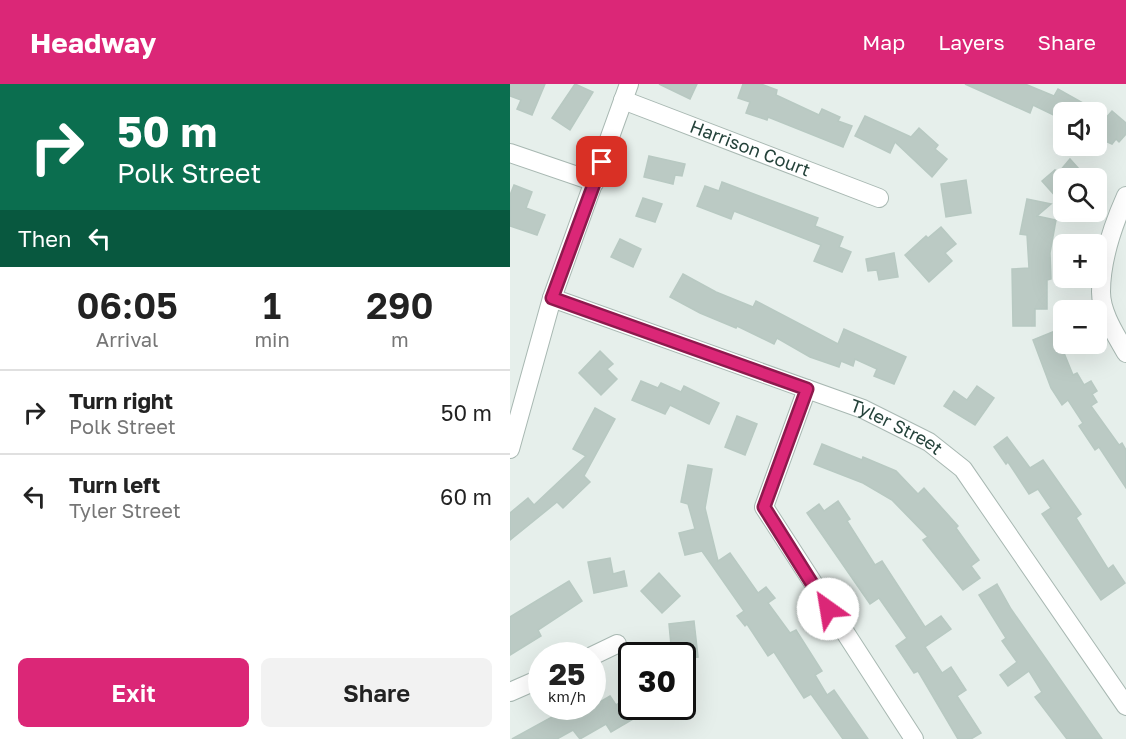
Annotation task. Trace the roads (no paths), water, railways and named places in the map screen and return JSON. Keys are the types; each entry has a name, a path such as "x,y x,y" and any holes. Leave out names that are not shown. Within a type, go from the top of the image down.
{"street":[{"path":"510,449 552,298 626,92"},
{"name":"Harrison Court","path":"626,92 879,198"},
{"path":"510,153 595,182"},
{"path":"1126,196 1112,228 1101,293 1111,328 1126,353"},
{"name":"Tyler Street","path":"552,298 863,409 929,442 963,469 1126,706"},
{"path":"807,389 764,507 914,739"},
{"path":"606,649 617,644"},
{"path":"510,692 528,684"}]}
